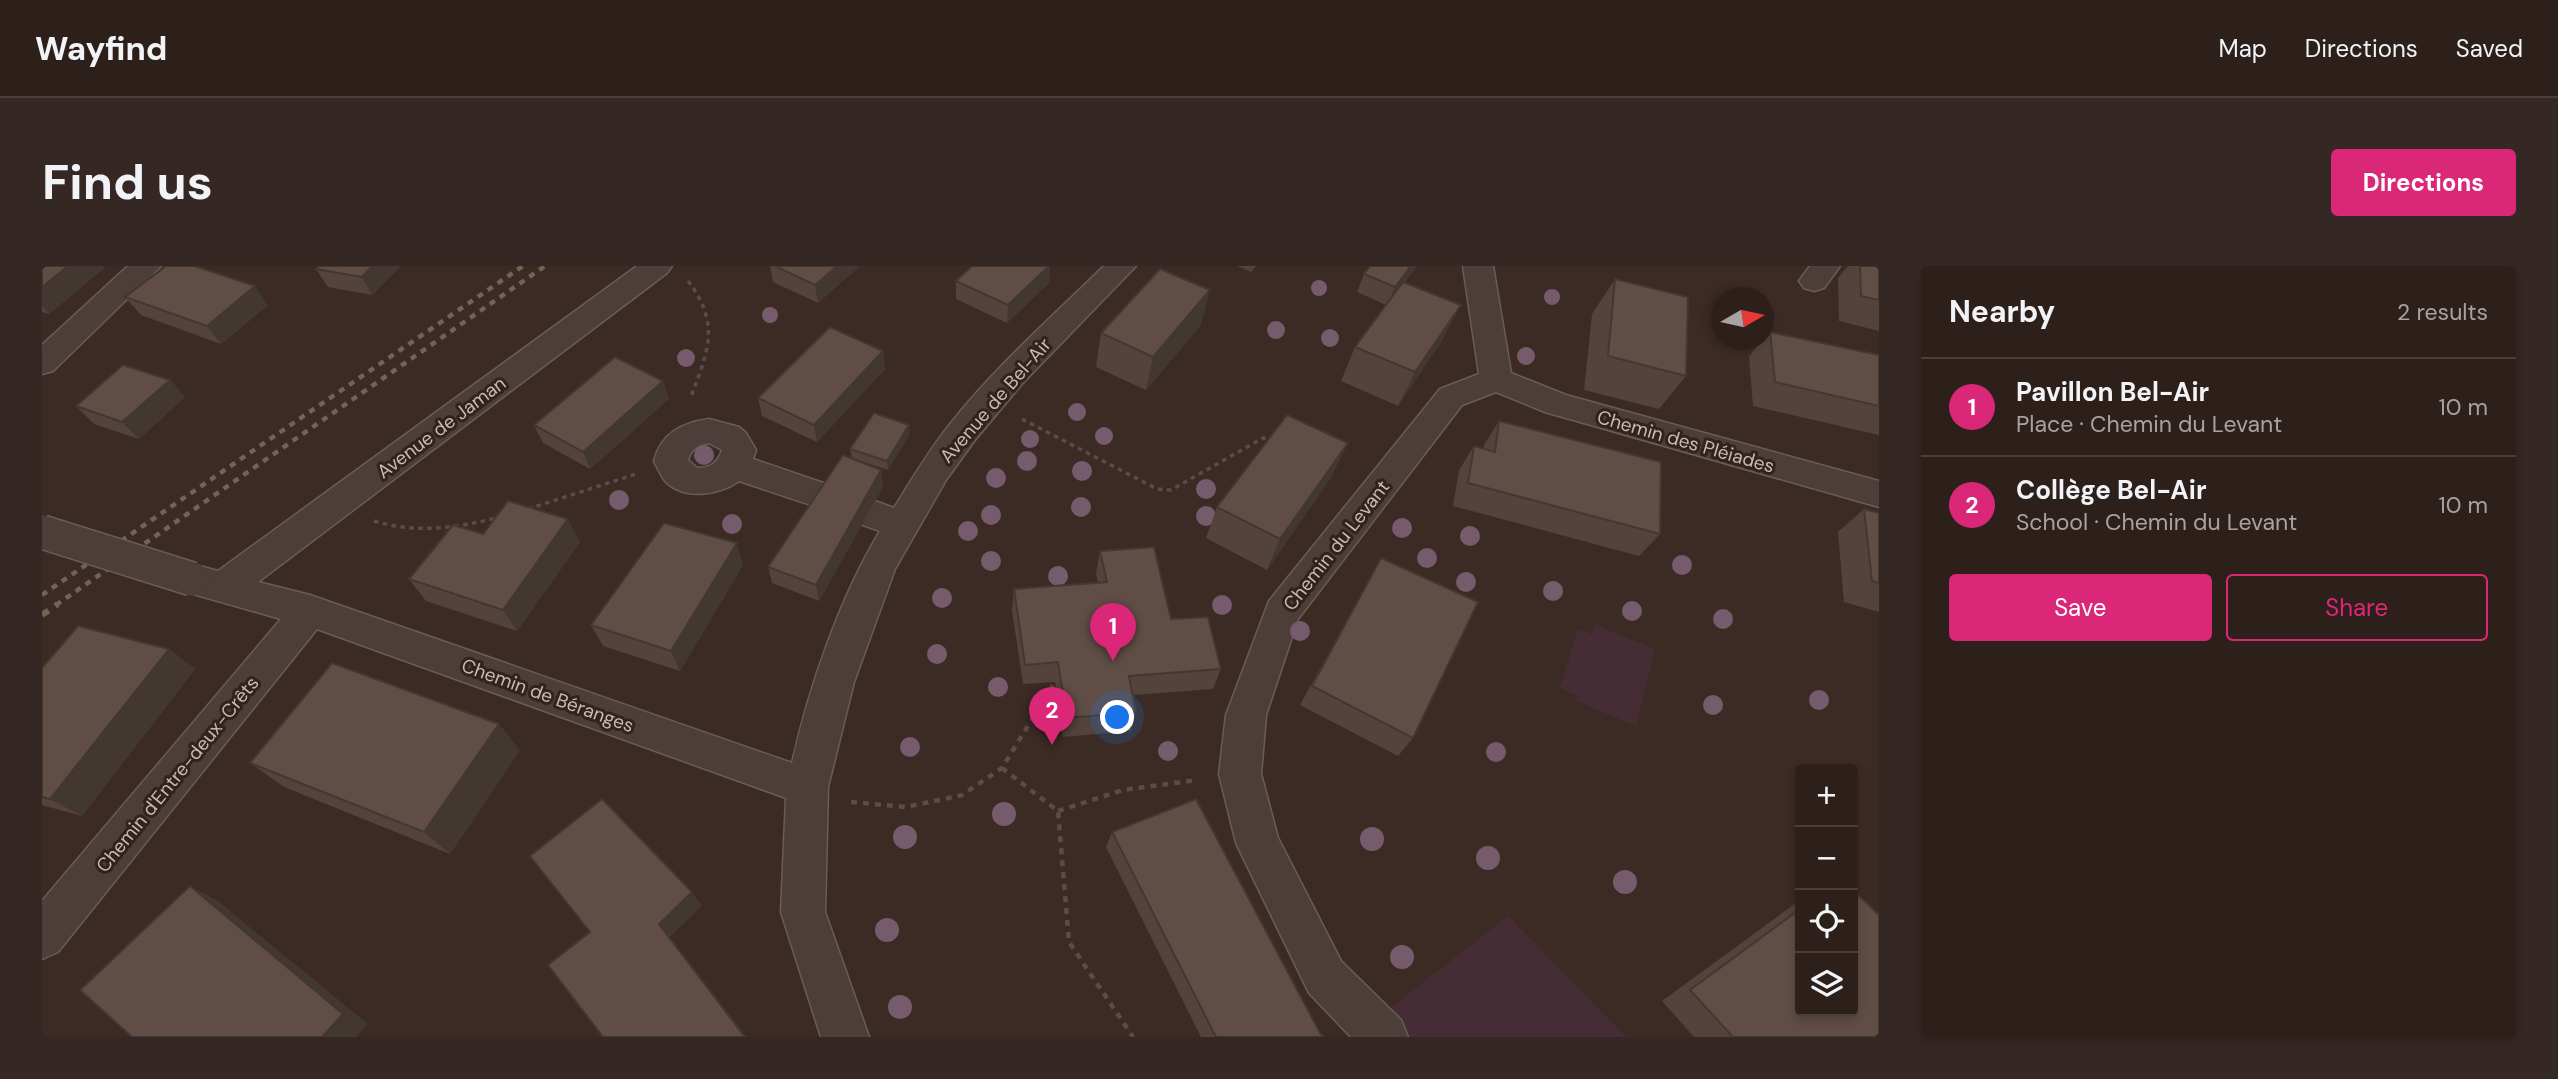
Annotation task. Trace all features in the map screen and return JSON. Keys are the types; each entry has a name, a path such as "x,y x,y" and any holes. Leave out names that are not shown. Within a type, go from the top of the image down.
{"street":[{"path":"42,363 146,266"},
{"name":"Avenue de Bel-Air","path":"825,794 834,682 878,566 887,520 934,471 962,431 1010,377 1121,266"},
{"path":"1478,266 1496,380"},
{"name":"Avenue de Jaman","path":"208,583 670,271"},
{"name":"Chemin des Pléiades","path":"1496,380 1557,404 1879,494"},
{"name":"Chemin du Levant","path":"1384,1037 1325,977 1258,843 1240,775 1246,715 1282,612 1451,397 1496,380"},
{"path":"698,432 720,432 736,442 739,450 734,466 718,478 696,481 678,475 671,461 675,447 689,435 698,432"},
{"path":"734,466 826,497"},
{"name":"Chemin de Béranges","path":"42,532 310,611 825,794"},
{"name":"Chemin d'Entre-deux-Crêts","path":"42,936 310,611"},
{"path":"825,794 803,912 845,1037"}],"path":[{"path":"670,271 709,312 710,336 685,411 698,432"},
{"path":"1015,415 1157,489 1171,490 1263,438 1276,441"},
{"path":"527,510 671,461"},
{"path":"368,519 386,526 422,529 451,528 501,517"},
{"path":"825,794 906,807 962,795 1002,768 1041,709 1055,682"},
{"path":"1002,768 1058,811 1069,942 1132,1037"},
{"path":"1058,811 1123,790 1240,775"}],"shaded area":[{"path":"1595,625 1655,649 1636,726 1576,701 1577,696 1560,688 1578,629 1592,634"},
{"path":"1508,916 1626,1037 1402,1037 1379,1017"}],"building":[{"path":"42,266 68,266 42,287"},
{"path":"166,266 195,266 255,286 207,326 125,297"},
{"path":"319,266 372,266 362,277 316,269"},
{"path":"775,266 837,266 815,285"},
{"path":"972,266 1049,266 1008,305 956,281"},
{"path":"1370,266 1411,266 1395,287 1364,274"},
{"path":"1860,266 1879,266 1879,300 1861,296"},
{"path":"1160,269 1210,290 1153,357 1101,333"},
{"path":"1615,279 1688,297 1686,376 1608,356"},
{"path":"1403,282 1461,305 1415,372 1355,347"},
{"path":"830,327 883,351 814,425 758,398"},
{"path":"1774,333 1879,355 1879,406 1775,382 1772,350 1774,350"},
{"path":"615,357 663,381 583,452 534,425"},
{"path":"123,365 170,380 122,422 76,406"},
{"path":"874,413 909,425 887,461 850,449"},
{"path":"1287,415 1348,443 1280,539 1217,507"},
{"path":"1499,421 1661,462 1660,534 1468,483 1474,446 1495,452"},
{"path":"843,455 881,470 816,585 768,567"},
{"path":"508,501 568,519 503,610 409,579 453,525 483,534"},
{"path":"1864,509 1879,513 1879,583 1872,581"},
{"path":"664,523 737,543 671,651 591,625"},
{"path":"1154,547 1171,619 1208,617 1221,669 1129,676 1136,712 1067,718 1058,662 1025,665 1014,589 1107,582 1100,551"},
{"path":"1381,558 1478,602 1413,738 1312,686"},
{"path":"78,626 169,649 50,799 42,797 42,668"},
{"path":"332,663 499,724 424,832 250,763"},
{"path":"602,799 692,892 659,924 745,1037 603,1037 548,965 590,932 530,856"},
{"path":"1196,799 1324,1037 1216,1037 1112,832"},
{"path":"190,886 343,1014 322,1037 132,1037 80,990"},
{"path":"1858,895 1879,915 1879,1037 1733,1037 1690,990 1795,913 1795,1016 1858,1016"}],"railway":[{"path":"42,595 523,266"},
{"path":"56,605 545,266"},
{"path":"42,615 58,604"}],"place":[{"name":"Pavillon Bel-Air","path":"1113,661"},
{"name":"Collège Bel-Air","path":"1052,745"}]}
